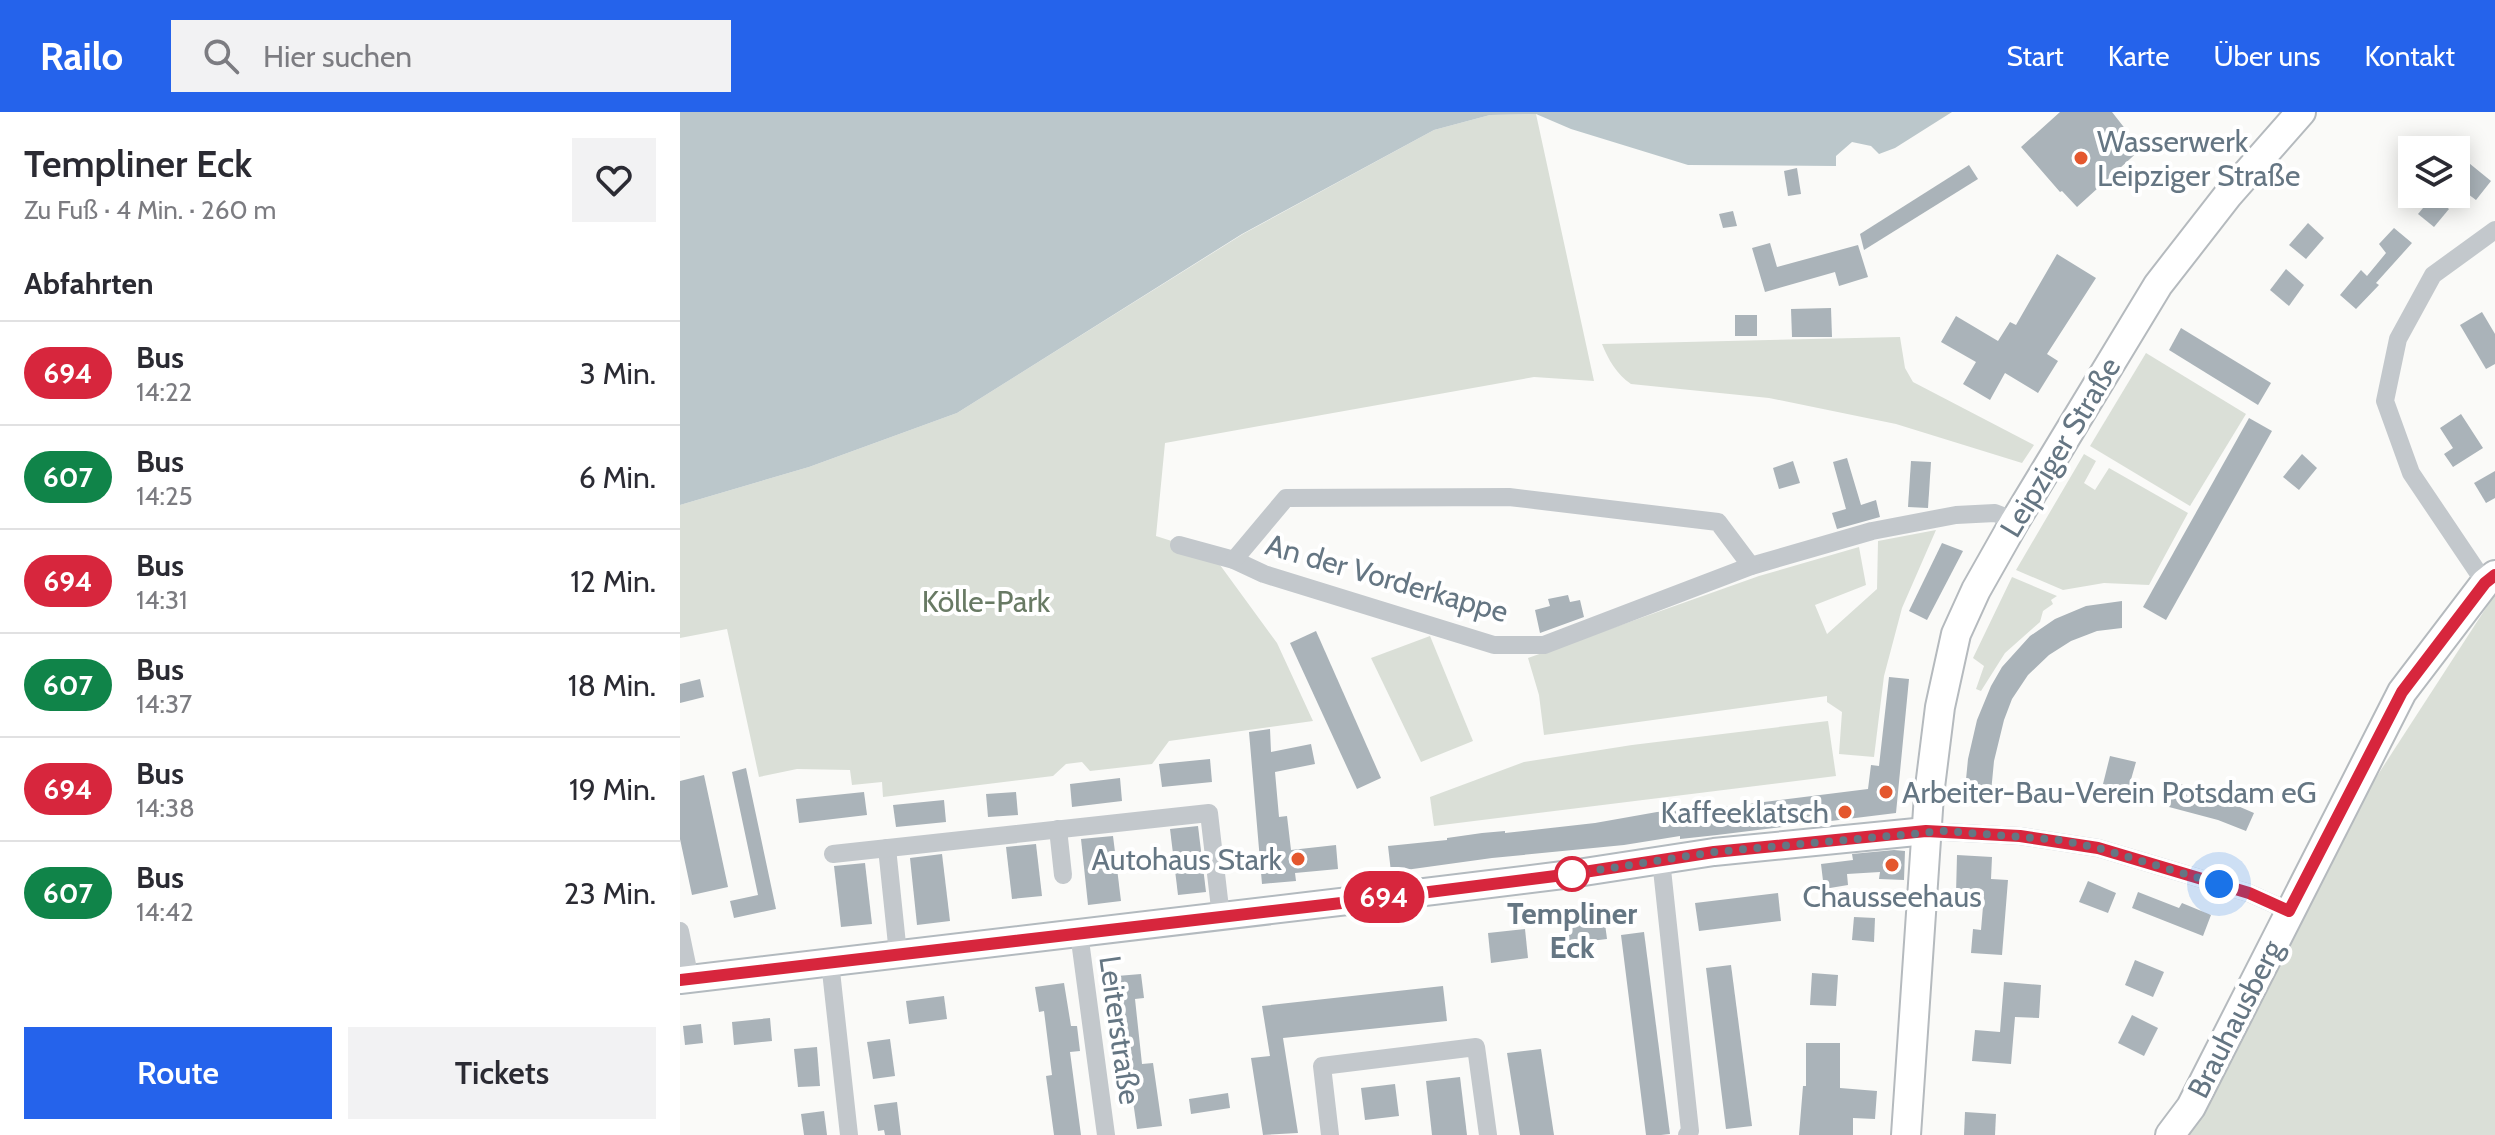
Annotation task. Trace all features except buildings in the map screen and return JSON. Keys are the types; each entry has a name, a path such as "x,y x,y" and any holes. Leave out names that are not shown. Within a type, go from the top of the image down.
{"main road":[{"name":"Leipziger Straße","path":"1906,1135 1935,739 1956,634 1976,590 2015,521 2158,285 2228,195 2301,112"},
{"name":"Brauhausberg","path":"2170,1135 2191,1107 2402,692 2490,579"}],"street":[{"path":"2490,579 2411,473 2385,401 2398,339 2433,275 2495,230"},
{"name":"An der Vorderkappe","path":"1234,560 1286,498 1509,497 1718,522 1751,566"},
{"name":"An der Vorderkappe","path":"1179,545 1494,645 1544,645 1751,566 1872,531 1956,515 1995,513 2015,521"},
{"path":"833,854 1209,813 1221,917"},
{"path":"1058,829 1063,875"},
{"path":"680,931 685,979 1556,876 1714,852 1926,831 2020,836 2098,848 2249,893 2289,911"},
{"path":"887,848 898,954"},
{"path":"1661,860 1690,1134"},
{"name":"Leiterstraße","path":"1079,933 1106,1135"},
{"path":"830,962 849,1135"},
{"path":"1330,1135 1322,1066 1476,1047 1488,1135"}],"green space":[{"name":"Kölle-Park","path":"1536,114 1594,381 1534,377 1165,443 1156,536 1212,554 1277,643 1313,721 1169,741 1152,764 1090,771 1082,762 1066,764 1053,776 883,797 882,782 852,785 850,770 797,769 759,777 727,629 680,638 680,505 809,467 957,413 1243,234 1434,130 1490,115"},
{"path":"1900,337 1905,368 1913,382 2034,445 2022,463 1896,424 1769,398 1631,384 1621,376 1602,344"},
{"path":"2146,353 2246,414 2190,506 2090,446"},
{"path":"2084,454 2096,461 2084,483 2095,490 2109,468 2188,513 2149,585 2104,583 2063,590 2016,570"},
{"path":"1936,530 1902,608 1884,676 1874,757 1839,754 1842,712 1827,702 1827,696 1544,735 1539,695 1528,658 1759,576 1859,547 1866,585 1815,605 1827,634 1877,589 1878,541"},
{"path":"2012,577 2057,596 2051,600 2053,604 2043,611 2040,622 2005,653 1981,691 1976,689 1984,666 1973,658"},
{"path":"2495,594 2495,1135 2187,1135 2366,793"},
{"path":"1430,636 1473,741 1421,762 1371,658"},
{"path":"1828,721 1836,776 1434,826 1430,797 1524,762 1632,745"}],"shaded area":[{"path":"680,112 1952,112 1895,148 1879,154 1871,146 1852,142 1836,156 1836,166 1688,165 1571,129 1536,114 1490,115 1434,130 1242,234 957,413 809,467 680,505"}],"bus line":[{"name":"694","path":"680,980 1350,902 1714,852 1926,831 2020,836 2098,848 2249,893 2289,911 2402,692 2485,583 2495,575"}],"place":[{"name":"Wasserwerk Leipziger Straße","path":"2081,158"},
{"name":"Arbeiter-Bau-Verein Potsdam eG","path":"1886,792"},
{"name":"Kaffeeklatsch","path":"1845,812"},
{"name":"Autohaus Stark","path":"1298,859"},
{"name":"Chausseehaus","path":"1892,865"},
{"name":"Templiner Eck","path":"1572,874"}],"route":[{"path":"1572,874 1714,852 1944,831 2060,840 2098,848 2219,884"}]}
